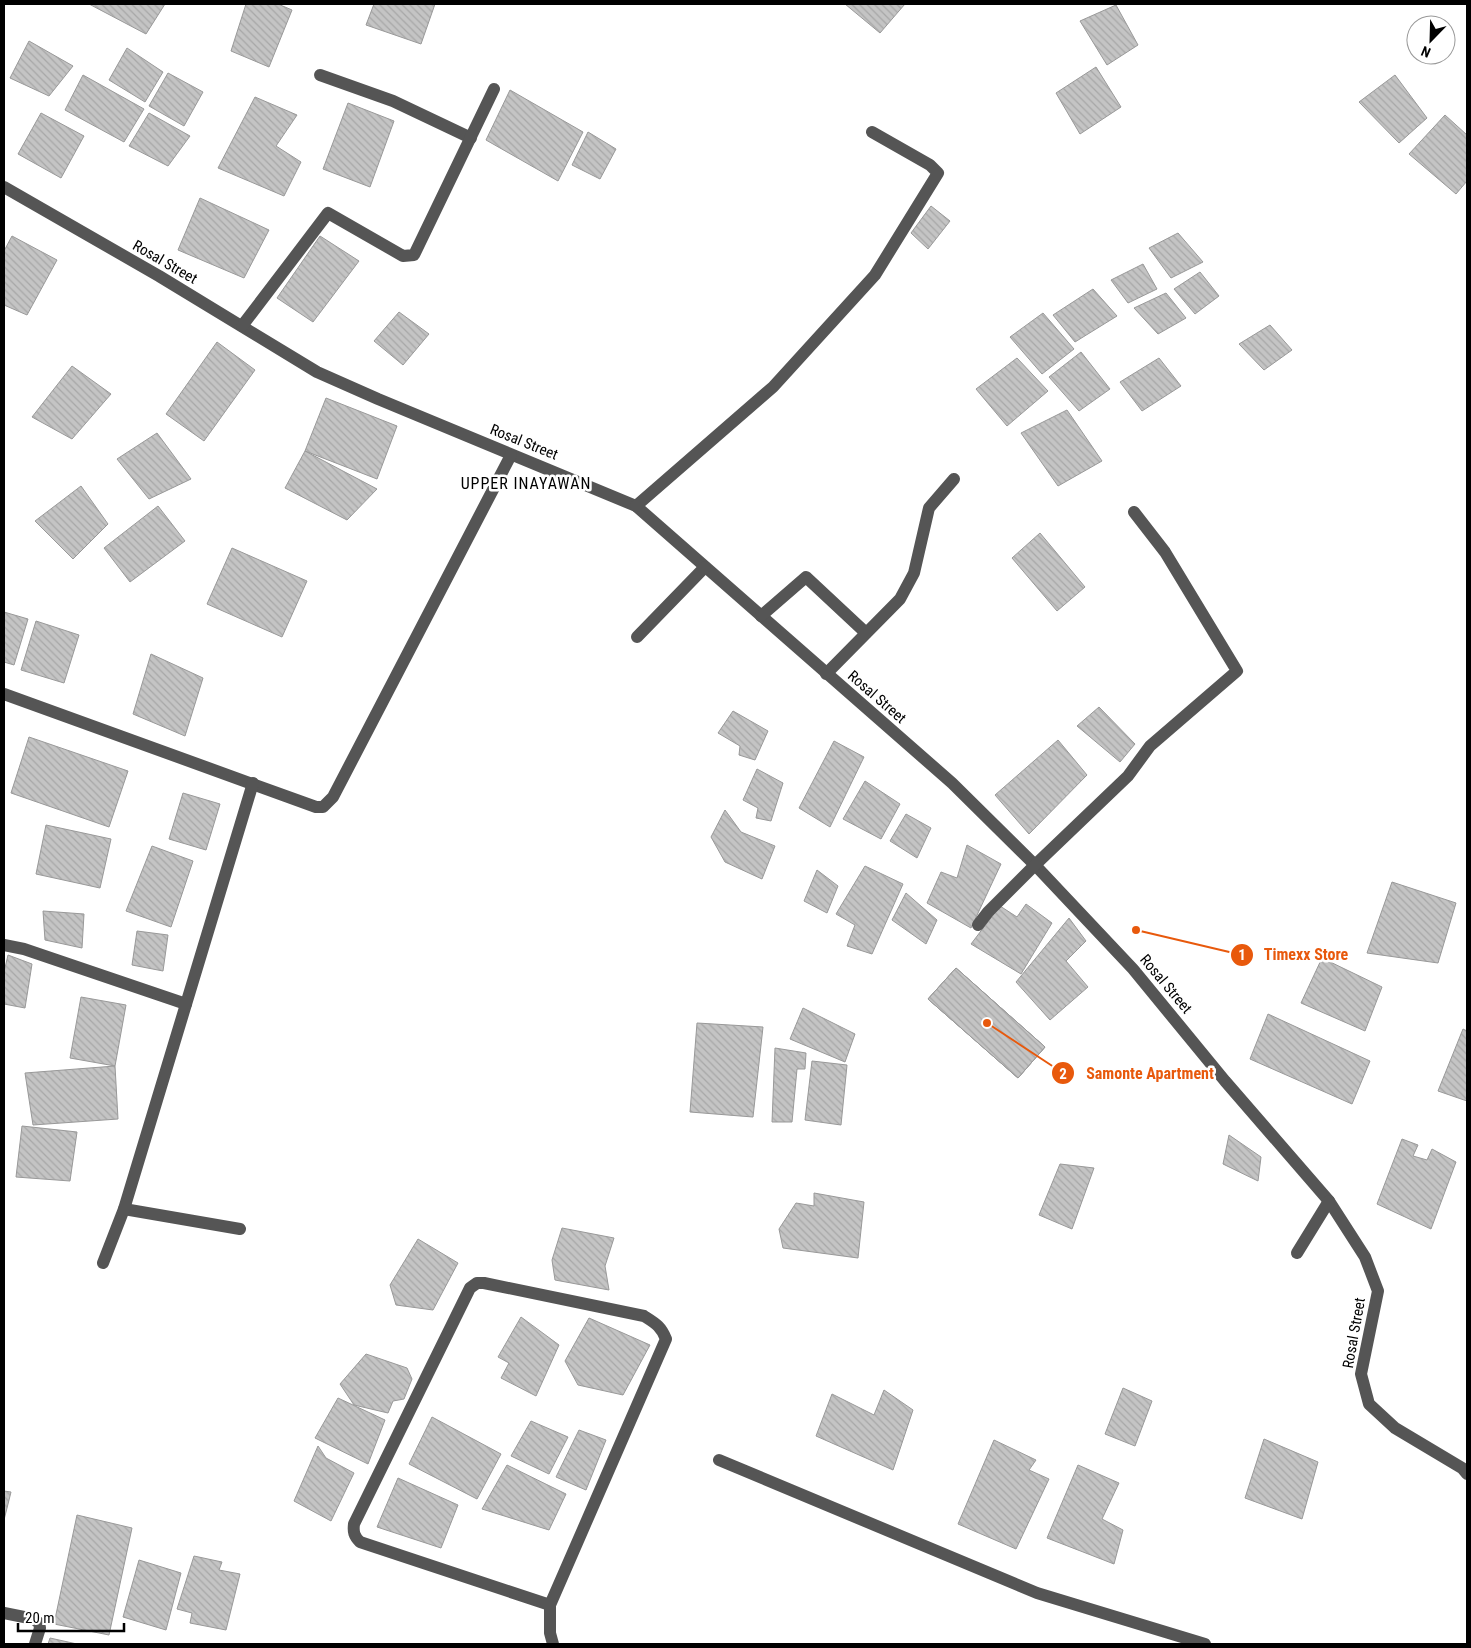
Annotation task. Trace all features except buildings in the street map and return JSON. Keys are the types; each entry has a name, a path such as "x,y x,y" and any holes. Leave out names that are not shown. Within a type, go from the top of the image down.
{"street":[{"path":"320,75 393,101 471,138"},
{"path":"242,326 328,213 403,256 414,254 494,89"},
{"path":"636,506 773,387 880,266 938,173 930,165 872,132"},
{"name":"Rosal Street","path":"4,187 318,372 378,399 636,506 952,783 1035,865 1133,969 1225,1081 1329,1200 1365,1257 1378,1291 1361,1374 1369,1404 1395,1428 1462,1468 1467,1474"},
{"path":"4,694 316,807 323,807 333,797 511,454"},
{"path":"826,674 900,598 914,574 928,508 954,479"},
{"path":"978,925 988,912 1035,865 1128,776 1150,746 1237,671 1164,552 1134,512"},
{"path":"637,637 705,567"},
{"path":"761,616 806,577 866,633"},
{"path":"103,1263 124,1209 253,783"},
{"path":"4,945 24,949 186,1004"},
{"path":"1297,1253 1329,1200"},
{"path":"124,1209 240,1229"},
{"path":"550,1605 360,1542 353,1532 354,1524 470,1288 477,1283 644,1316 656,1323 666,1339 550,1605 550,1633 553,1644"},
{"path":"719,1460 1038,1593 1205,1644"},
{"path":"4,1613 34,1620 39,1623 40,1628 34,1644"}],"place":[{"name":"Timexx Store","path":"1136,930"},
{"name":"Samonte Apartment","path":"987,1023"}],"district":[{"name":"UPPER INAYAWAN","path":"526,483"}]}
